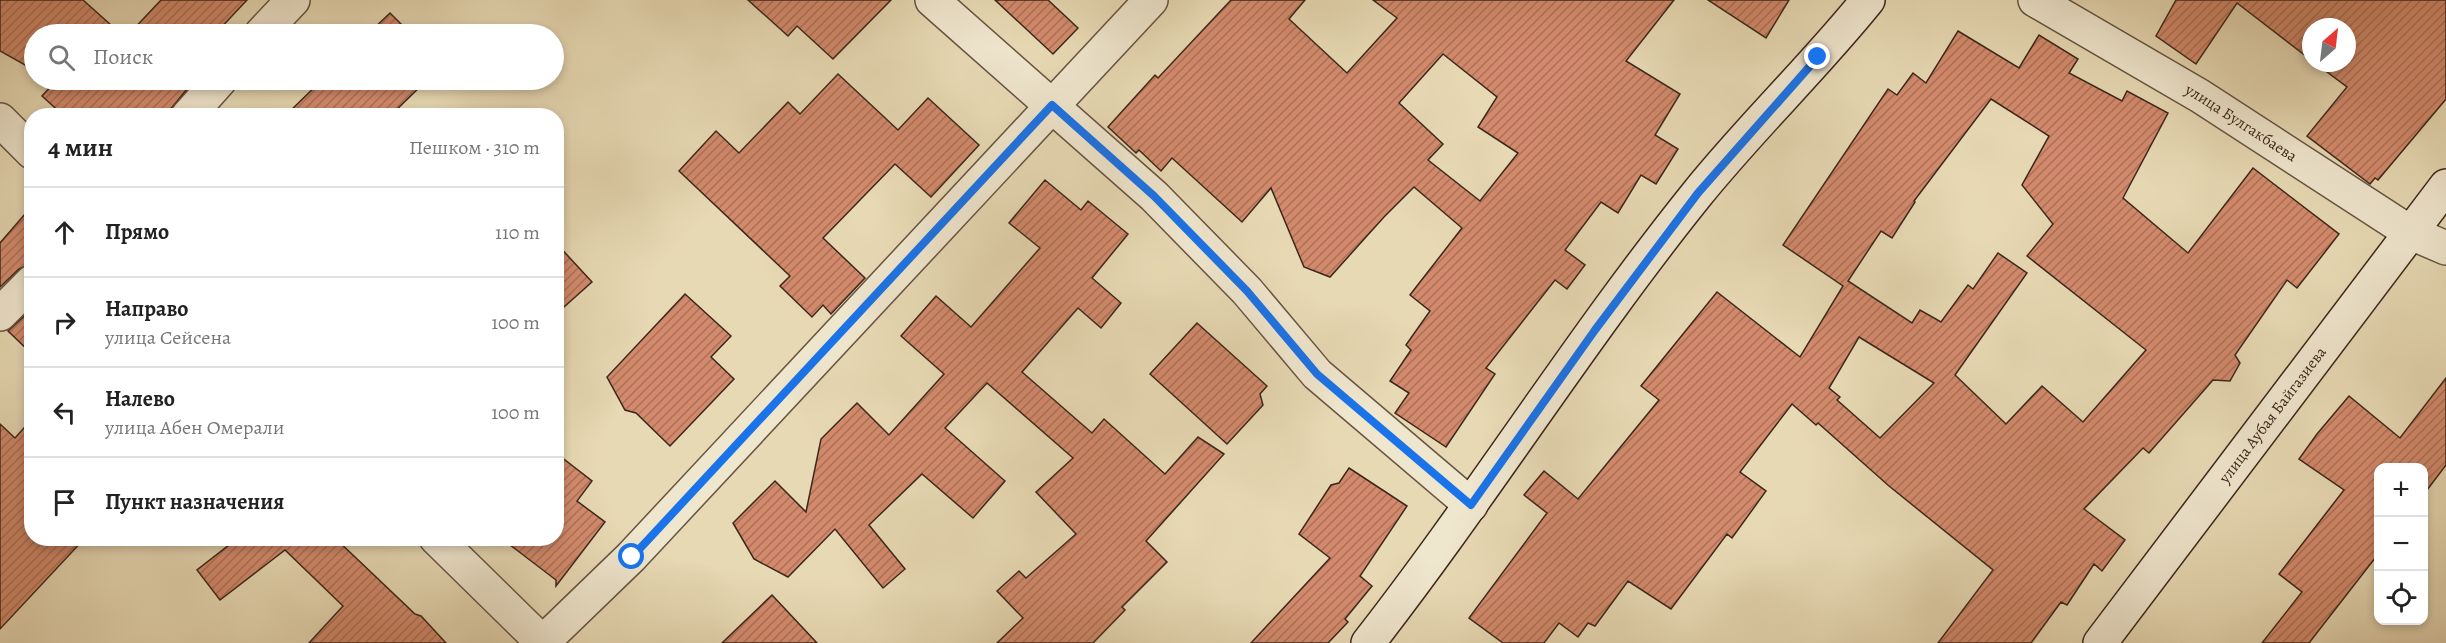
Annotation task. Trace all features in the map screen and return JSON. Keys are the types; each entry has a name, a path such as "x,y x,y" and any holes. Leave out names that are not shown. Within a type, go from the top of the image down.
{"street":[{"path":"270,24 293,0"},
{"path":"932,0 1154,196 1247,291 1317,374 1471,505"},
{"path":"444,546 543,643 632,557 1151,0"},
{"path":"1368,643 1471,505 1595,330 1698,193 1868,0"},
{"name":"улица Булгакбаева","path":"2035,0 2200,96 2411,233 2446,248"},
{"path":"195,108 211,90"},
{"path":"0,120 24,144"},
{"name":"улица Аубая Байгазиева","path":"2100,643 2446,186"},
{"path":"0,314 24,290"}],"building":[{"path":"0,0 83,0 110,24 24,24 24,64 0,51"},
{"path":"161,0 247,0 224,24 138,24"},
{"path":"748,0 891,0 833,59 797,26 788,36"},
{"path":"995,0 1048,0 1078,28 1053,54"},
{"path":"1231,0 1305,0 1289,19 1347,73 1397,18 1373,0 1674,0 1626,61 1680,94 1655,135 1678,149 1656,184 1641,175 1618,213 1601,202 1565,250 1585,265 1567,289 1555,280 1486,368 1495,374 1446,447 1395,413 1409,393 1390,381 1411,350 1406,345 1430,311 1410,295 1462,228 1414,187 1330,277 1304,267 1271,188 1242,222 1172,158 1161,171 1139,150 1136,153 1108,127 1155,75 1158,78","holes":["1443,54 1497,97 1478,127 1518,153 1480,201 1428,160 1443,144 1399,103"]},
{"path":"1708,0 1789,0 1766,38"},
{"path":"2176,0 2446,0 2446,99 2378,180 2375,178 2370,184 2307,136 2347,87 2327,72 2356,72 2356,18 2302,18 2302,53 2237,3 2196,64 2156,36"},
{"path":"390,13 401,24 378,24"},
{"path":"1958,31 2019,68 2039,35 2078,59 2069,73 2122,101 2127,91 2168,113 2123,198 2188,253 2253,168 2339,234 2297,288 2287,280 2235,355 2240,363 2230,381 2213,380 2149,453 2143,448 2084,509 2125,540 2102,571 2094,564 2067,605 2061,602 2031,643 1938,643 1993,570 1889,486 1818,423 1816,425 1792,404 1740,472 1766,491 1732,538 1727,534 1671,609 1628,581 1595,626 1588,623 1578,637 1559,623 1544,643 1503,643 1469,618 1547,513 1524,495 1544,471 1578,499 1659,400 1641,386 1717,292 1800,357 1843,286 1783,245 1888,89 1897,95 1913,73 1926,83","holes":["1991,99 2049,136 2022,185 2053,224 2027,256 2146,350 2083,422 2042,386 2006,424 1955,375 2027,273 1998,253 1973,289 1968,285 1941,322 1920,310 1912,323 1848,281 1881,231 1892,238 1914,201","1859,337 1934,383 1880,438 1837,400 1840,397 1829,388"]},
{"path":"838,74 898,130 928,98 979,145 931,197 895,164 823,238 865,278 831,314 823,305 812,317 780,286 790,276 679,171 716,131 739,153 788,102 800,114"},
{"path":"48,90 186,90 172,108 55,108 42,96"},
{"path":"312,90 417,90 398,108 293,108"},
{"path":"1045,180 1081,210 1088,201 1128,234 1092,278 1121,303 1101,328 1078,308 1022,372 1092,433 1104,419 1165,474 1198,437 1224,454 1146,541 1167,562 1122,607 1125,610 1093,643 997,643 1023,618 997,591 1019,571 1026,578 1076,534 1036,492 1073,458 987,383 945,428 1005,481 973,518 922,474 869,525 905,569 883,588 835,529 788,577 754,559 733,523 775,481 806,512 821,439 857,403 889,435 944,374 901,336 936,296 971,327 1040,248 1009,223"},
{"path":"24,215 24,267 0,287 0,243"},
{"path":"564,252 592,282 564,307"},
{"path":"685,294 731,336 711,357 734,379 670,446 636,413 625,410 607,377"},
{"path":"24,316 24,346 8,331"},
{"path":"1197,323 1267,386 1260,394 1263,405 1227,444 1150,374"},
{"path":"2446,378 2446,465 2428,489 2428,463 2374,463 2374,559 2309,643 2262,643 2302,592 2279,574 2344,490 2299,459 2349,396 2400,438"},
{"path":"0,424 15,438 24,428 24,546 78,546 0,629"},
{"path":"564,459 592,481 577,501 605,522 556,586 556,580 511,546 564,546"},
{"path":"1349,468 1407,506 1360,576 1372,586 1345,619 1348,622 1328,643 1251,643 1330,558 1299,534 1331,485 1339,483"},
{"path":"228,546 343,546 415,614 421,616 446,643 309,643 343,606 285,550 220,600 197,570"},
{"path":"772,595 817,643 722,643"}],"route":[{"path":"632,557 1052,105 1154,196 1247,291 1317,374 1471,505 1595,330 1698,193 1818,57"}]}
